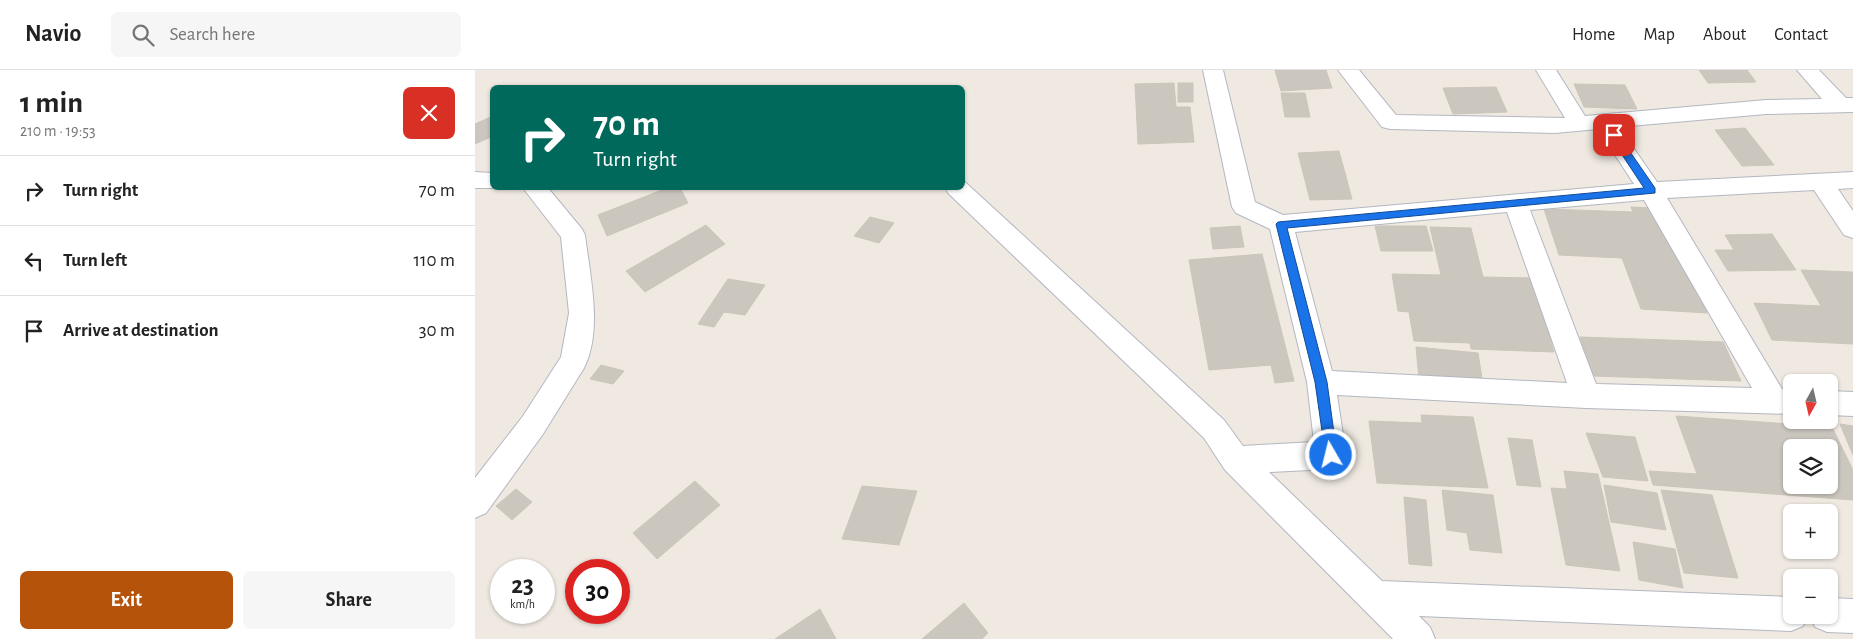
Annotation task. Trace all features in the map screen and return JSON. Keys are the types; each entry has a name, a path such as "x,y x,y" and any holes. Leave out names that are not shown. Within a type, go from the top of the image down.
{"street":[{"path":"1213,70 1244,207 1281,224 1651,191 1853,180"},
{"path":"1348,70 1390,122 1555,126 1766,106 1846,105"},
{"path":"1545,70 1579,124"},
{"path":"1807,70 1846,105"},
{"path":"1604,121 1651,191 1783,402"},
{"path":"475,180 490,180"},
{"path":"1821,183 1853,230"},
{"path":"475,503 533,425 574,360 581,313 573,235 537,190"},
{"path":"959,190 1214,429 1236,460 1418,639"},
{"path":"1516,204 1586,396"},
{"path":"1236,460 1331,455 1321,382 1281,224"},
{"path":"1321,382 1586,396 1783,402"},
{"path":"1838,403 1853,404"},
{"path":"1375,597 1783,614"},
{"path":"1838,615 1853,616"}],"building":[{"path":"1275,70 1326,70 1332,88 1281,91"},
{"path":"1699,70 1747,70 1756,82 1708,83"},
{"path":"1174,83 1176,107 1190,107 1194,142 1138,144 1135,84"},
{"path":"1178,83 1193,83 1193,102 1178,102"},
{"path":"1574,84 1625,85 1637,109 1584,107"},
{"path":"1496,87 1507,112 1453,114 1443,88"},
{"path":"1281,93 1305,93 1310,117 1285,117"},
{"path":"490,117 490,137 475,144 475,124"},
{"path":"1745,128 1774,165 1742,166 1715,130"},
{"path":"1339,151 1352,199 1310,200 1298,153"},
{"path":"662,190 681,190 688,203 607,236 598,215"},
{"path":"1631,207 1654,208 1669,244 1678,245 1707,313 1641,309 1622,258 1559,255 1544,209 1633,212"},
{"path":"870,217 894,223 879,243 854,236"},
{"path":"706,225 725,244 645,292 626,271"},
{"path":"1240,226 1244,247 1213,249 1210,228"},
{"path":"1375,226 1426,226 1433,251 1381,251"},
{"path":"1430,227 1471,228 1483,277 1532,278 1554,352 1471,349 1470,343 1414,341 1409,312 1398,311 1392,274 1441,275"},
{"path":"1772,234 1796,270 1728,271 1715,250 1734,250 1725,235"},
{"path":"1262,254 1294,381 1275,383 1271,365 1209,370 1189,260"},
{"path":"1801,270 1853,272 1853,344 1772,340 1754,303 1821,306"},
{"path":"728,279 765,285 745,315 724,312 714,327 698,324"},
{"path":"1580,337 1723,342 1741,381 1593,376"},
{"path":"1416,347 1478,353 1483,385 1419,379"},
{"path":"601,365 624,371 613,384 590,379"},
{"path":"1421,415 1473,417 1488,488 1377,483 1369,421 1422,423"},
{"path":"1676,416 1783,424 1783,429 1833,429 1838,439 1783,439 1783,494 1838,494 1838,439 1853,470 1853,500 1653,485 1649,471 1697,474"},
{"path":"1840,424 1853,426 1853,455"},
{"path":"1586,433 1635,437 1648,481 1603,477"},
{"path":"1508,438 1532,440 1541,487 1517,485"},
{"path":"1564,471 1598,474 1620,571 1566,565 1551,488 1567,489"},
{"path":"695,481 720,505 657,559 633,533"},
{"path":"1604,485 1657,493 1666,530 1611,522"},
{"path":"862,486 917,491 899,545 842,539"},
{"path":"516,489 532,502 512,520 496,506"},
{"path":"1442,490 1493,495 1502,553 1470,550 1467,533 1447,530"},
{"path":"1661,490 1712,495 1738,578 1684,573"},
{"path":"1404,497 1426,500 1432,566 1409,564"},
{"path":"1633,542 1675,549 1683,588 1639,580"},
{"path":"964,603 988,633 982,639 922,639"},
{"path":"820,609 836,639 775,639"}],"route":[{"path":"1331,455 1321,382 1281,224 1651,191 1614,135"}]}
